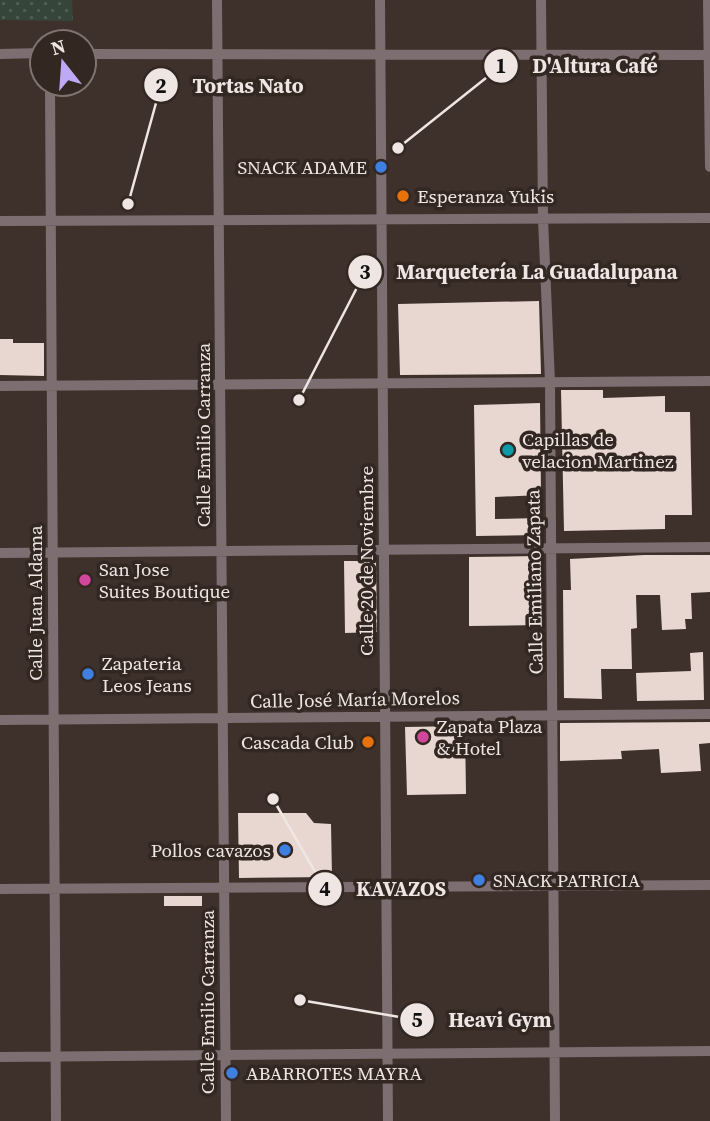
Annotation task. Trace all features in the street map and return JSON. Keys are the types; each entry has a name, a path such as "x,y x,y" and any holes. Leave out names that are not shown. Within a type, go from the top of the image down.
{"street":[{"name":"Calle Emilio Carranza","path":"217,0 226,1121"},
{"name":"Calle 20 de Noviembre","path":"380,0 388,1121"},
{"name":"Calle Emiliano Zapata","path":"541,0 543,219 550,382 555,1121"},
{"path":"709,0 710,167"},
{"path":"0,54 28,53"},
{"path":"98,54 709,55"},
{"name":"Calle Juan Aldama","path":"50,98 56,1121"},
{"path":"0,221 710,218"},
{"path":"0,386 710,381"},
{"path":"0,553 710,547"},
{"name":"Calle José María Morelos","path":"0,720 710,714"},
{"path":"0,889 710,885"},
{"path":"0,1057 710,1051"}],"green space":[{"path":"0,0 72,0 73,21 0,20"}],"building":[{"path":"539,301 541,374 400,375 398,304"},
{"path":"0,339 13,339 13,343 44,343 44,376 0,375"},
{"path":"561,390 603,390 603,398 665,396 665,412 690,412 692,515 665,515 665,529 564,531"},
{"name":"Capillas de velacion Martinez","path":"540,403 541,495 495,497 495,519 539,518 539,535 476,536 474,405"},
{"path":"710,555 710,592 691,593 692,619 685,619 686,629 662,630 660,595 636,595 637,628 631,629 632,669 601,669 602,699 564,698 563,590 571,590 570,559"},
{"path":"540,556 541,625 469,626 469,557"},
{"path":"344,561 376,561 377,632 345,633"},
{"path":"703,652 704,700 637,701 636,673 691,671 690,653"},
{"path":"710,722 710,743 699,744 701,771 661,773 659,749 621,751 622,759 560,761 560,723"},
{"path":"465,726 466,794 407,795 405,727"},
{"name":"Pollos cavazos","path":"238,813 306,813 314,823 331,824 332,877 239,878"},
{"path":"164,896 202,896 202,906 164,906"}],"place":[{"name":"D'Altura Café","path":"398,148"},
{"name":"SNACK ADAME","path":"381,167"},
{"name":"Esperanza Yukis","path":"403,196"},
{"name":"Tortas Nato","path":"128,204"},
{"name":"Marquetería La Guadalupana","path":"299,400"},
{"name":"Capillas de velacion Martinez","path":"508,450"},
{"name":"San Jose Suites Boutique","path":"85,580"},
{"name":"Zapateria Leos Jeans","path":"88,674"},
{"name":"Zapata Plaza & Hotel","path":"423,737"},
{"name":"Cascada Club","path":"368,742"},
{"name":"KAVAZOS","path":"273,799"},
{"name":"Pollos cavazos","path":"285,850"},
{"name":"SNACK PATRICIA","path":"479,880"},
{"name":"Heavi Gym","path":"300,1000"},
{"name":"ABARROTES MAYRA","path":"232,1073"}]}
